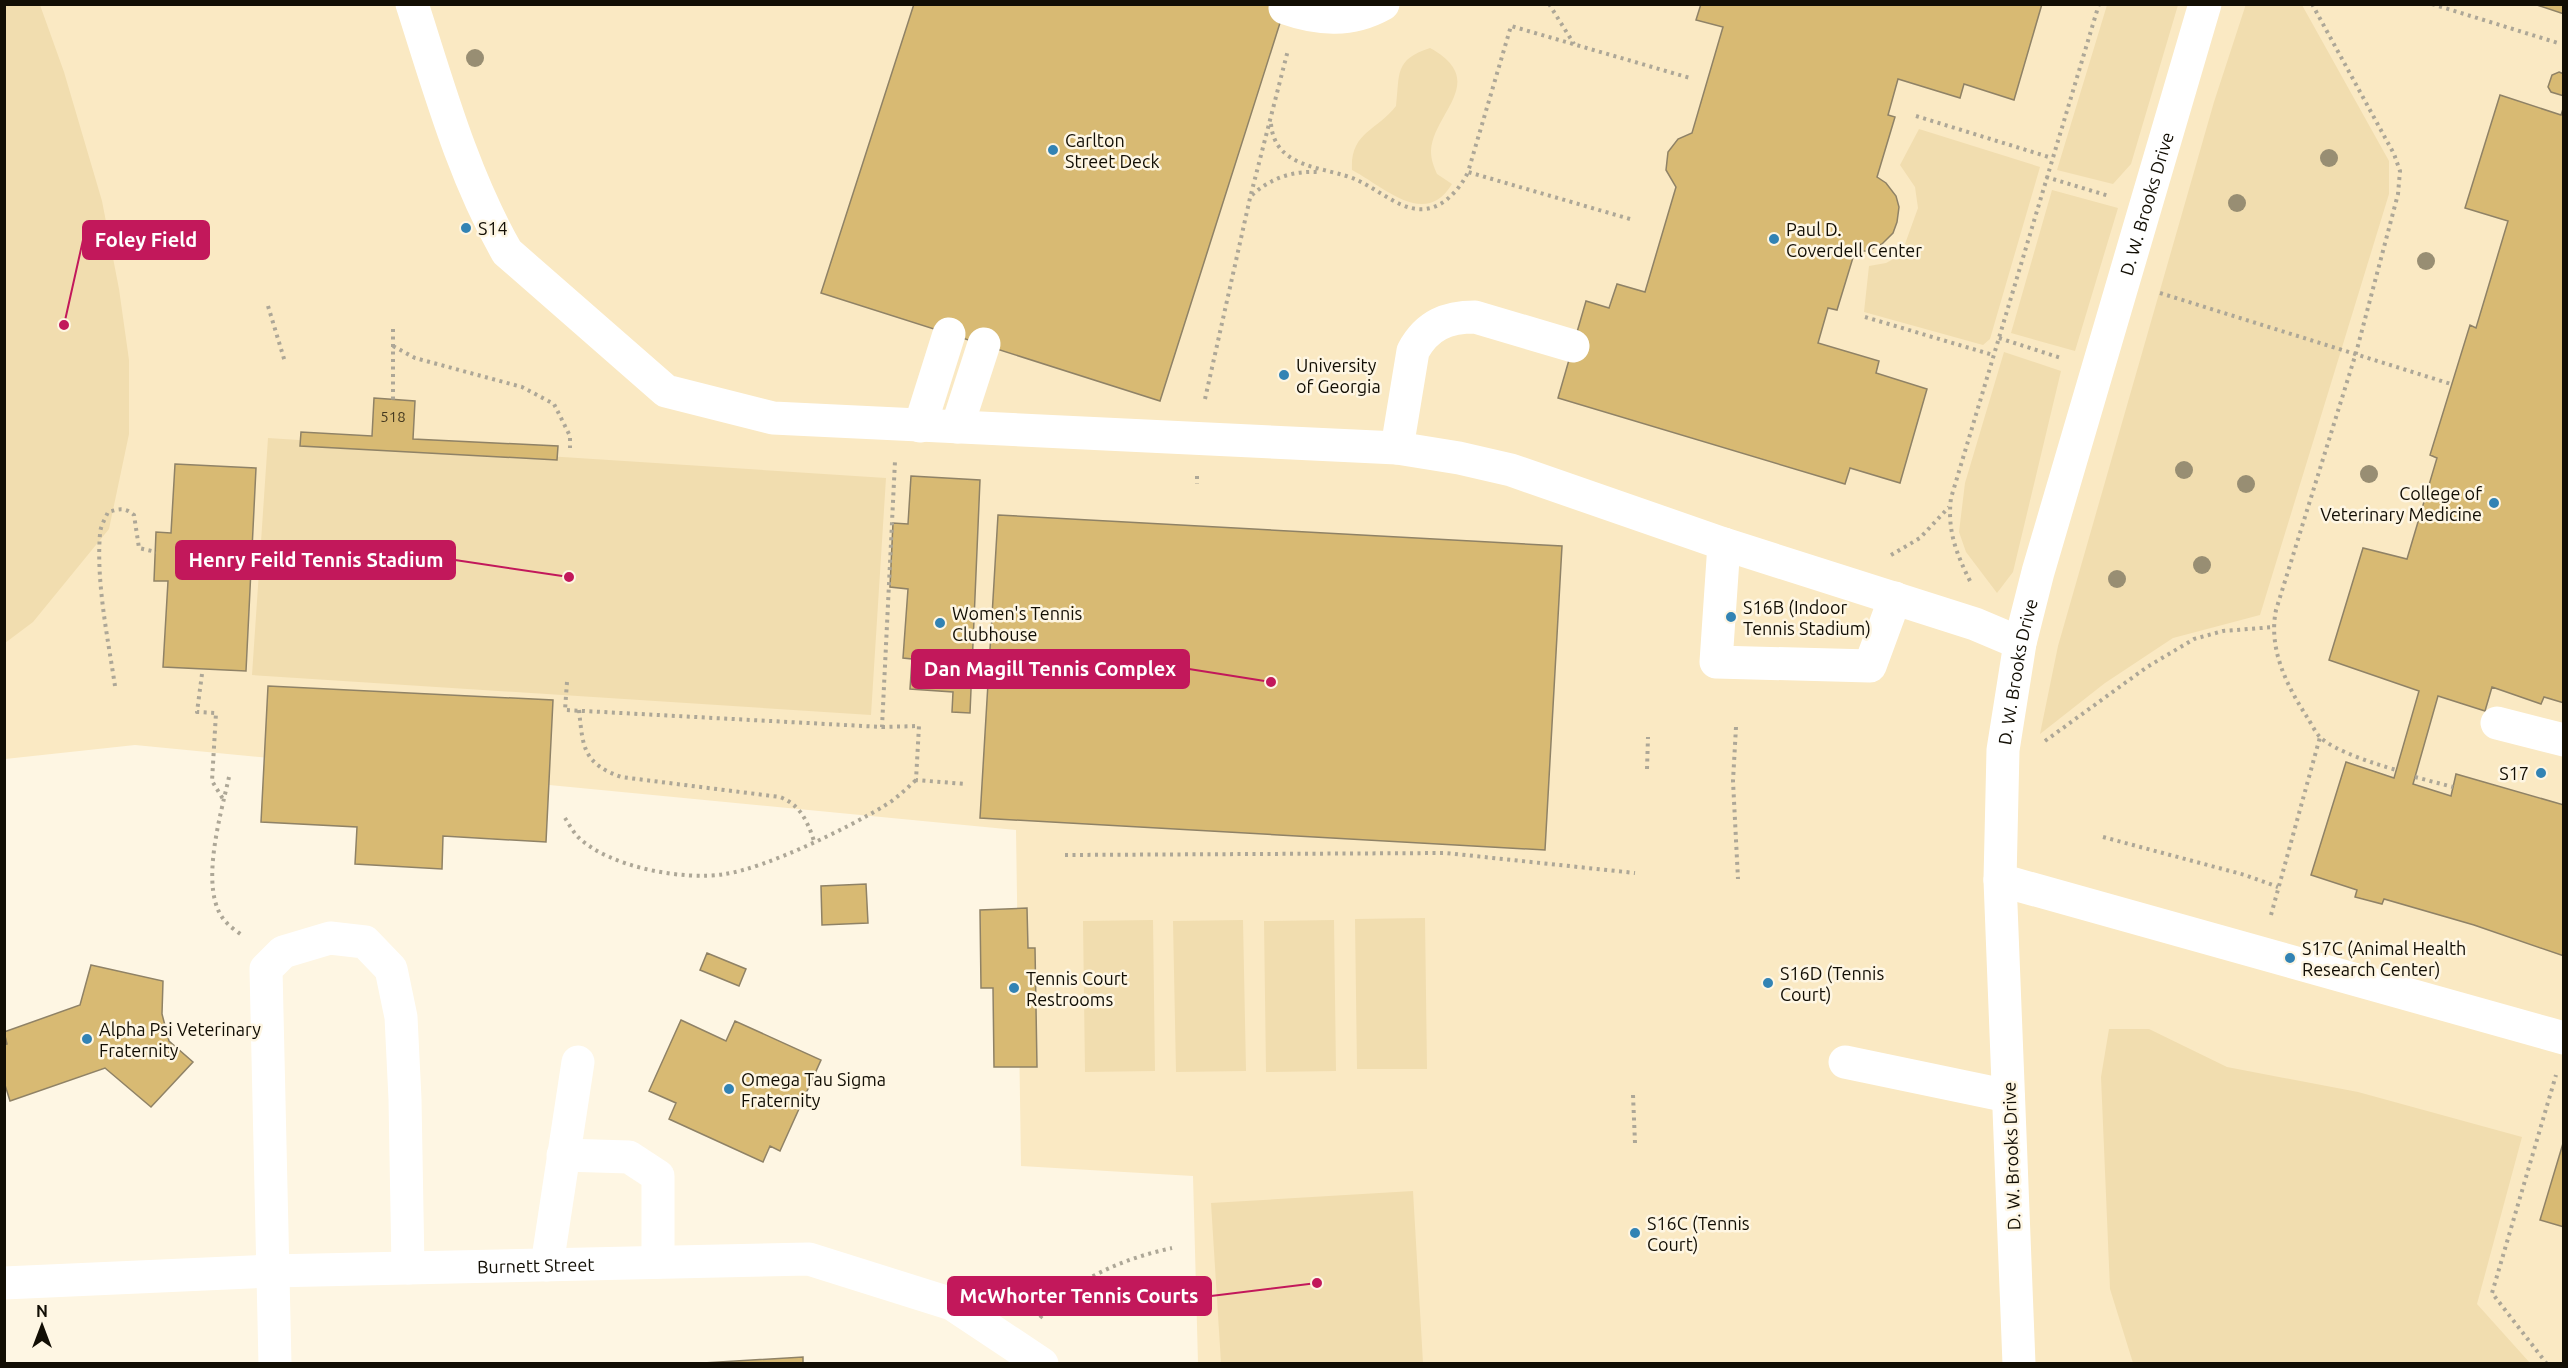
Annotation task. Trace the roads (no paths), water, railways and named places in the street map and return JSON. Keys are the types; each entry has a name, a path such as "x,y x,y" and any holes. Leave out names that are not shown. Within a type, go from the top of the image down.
{"street":[{"path":"412,4 454,135 494,230 507,252 666,391 773,418 1397,448 1459,458 1511,470 1724,544 1895,598 2020,643"},
{"path":"1325,18 1347,13 1362,4"},
{"path":"1286,8 1325,18 1362,14 1383,4"},
{"name":"D. W. Brooks Drive","path":"2019,1364 2000,880 2003,750 2020,643 2038,572 2205,4"},
{"path":"1397,448 1413,351 1421,338 1436,324 1459,317 1475,317 1573,346"},
{"path":"920,426 949,334"},
{"path":"957,427 984,344"},
{"path":"1724,544 1716,662 1870,666 1895,598"},
{"path":"2497,723 2564,740"},
{"path":"2000,880 2564,1038"},
{"path":"275,1364 271,1271 266,969 283,952 330,938 365,942 391,969 401,1029 408,1268"},
{"path":"547,1265 578,1062"},
{"path":"1845,1062 2008,1096"},
{"path":"563,1155 629,1157 658,1176 658,1262"},
{"name":"Burnett Street","path":"4,1283 271,1271 809,1259 952,1304 1042,1364"}],"place":[{"name":"Carlton Street Deck","path":"1053,150"},
{"name":"S14","path":"466,228"},
{"name":"Paul D. Coverdell Center","path":"1774,239"},
{"name":"Foley Field","path":"64,325"},
{"name":"University of Georgia","path":"1284,375"},
{"name":"College of Veterinary Medicine","path":"2494,503"},
{"name":"Henry Feild Tennis Stadium","path":"569,577"},
{"name":"S16B (Indoor Tennis Stadium)","path":"1731,617"},
{"name":"Women's Tennis Clubhouse","path":"940,623"},
{"name":"Dan Magill Tennis Complex","path":"1271,682"},
{"name":"S17","path":"2541,773"},
{"name":"S17C (Animal Health Research Center)","path":"2290,958"},
{"name":"S16D (Tennis Court)","path":"1768,983"},
{"name":"Tennis Court Restrooms","path":"1014,988"},
{"name":"Alpha Psi Veterinary Fraternity","path":"87,1039"},
{"name":"Omega Tau Sigma Fraternity","path":"729,1089"},
{"name":"S16C (Tennis Court)","path":"1635,1233"},
{"name":"McWhorter Tennis Courts","path":"1317,1283"}]}
